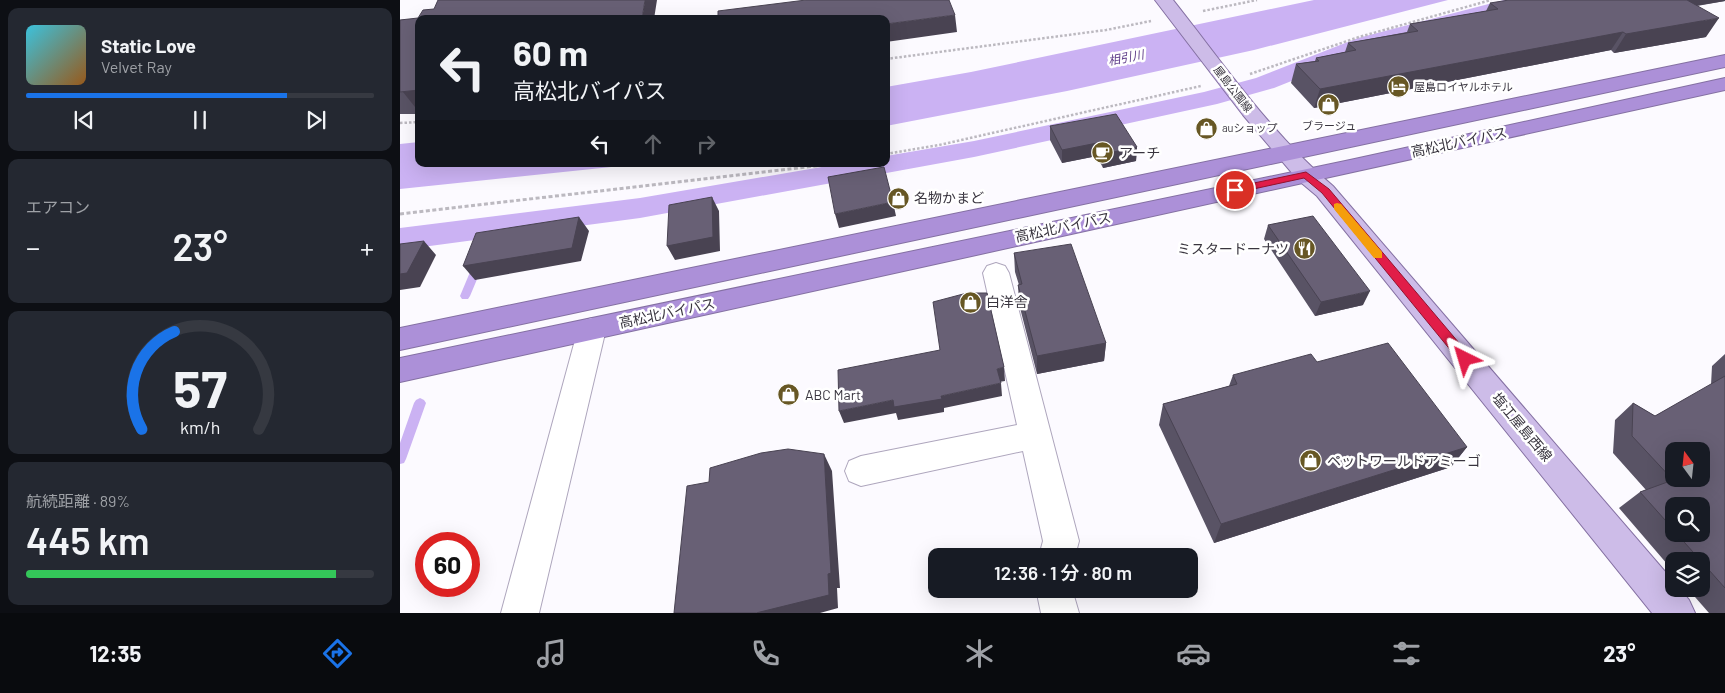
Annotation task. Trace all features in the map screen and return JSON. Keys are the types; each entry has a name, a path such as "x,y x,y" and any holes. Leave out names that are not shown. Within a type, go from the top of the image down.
{"highway":[{"name":"高松北バイパス","path":"400,370 592,329 1725,62"},
{"name":"高松北バイパス","path":"400,339 1297,164 1725,84"}],"main road":[{"name":"屋島公園線","path":"1164,0 1241,100 1297,164"},
{"name":"塩江屋島西線","path":"1297,164 1325,191 1676,613"}],"street":[{"path":"996,273 1061,541 1059,548"},
{"path":"520,613 592,329"},
{"path":"861,471 1035,435"},
{"path":"1056,598 1060,613"}],"path":[{"path":"890,58 1179,19 1257,0"},
{"path":"890,153 939,145 1224,78 1491,0"},
{"path":"400,123 415,122"},
{"path":"400,214 807,167"}],"water":[{"name":"相引川","path":"1314,0 1448,0 1254,50 1067,91 890,125 890,86 971,72"},
{"path":"415,142 415,167 611,167 400,189 400,144"}],"building":[{"path":"438,0 645,0 643,15 420,15 423,10 434,9"},
{"path":"806,0 949,0 955,15 890,23 890,15 718,15 718,11"},
{"path":"1509,0 1687,0 1719,18 1626,34 1623,32 1320,89 1296,64 1319,61 1316,58 1356,50 1348,43 1418,31 1410,24 1498,9 1490,3"},
{"path":"415,18 415,90 400,92 400,20"},
{"path":"1116,114 1137,147 1104,154 1097,143 1062,150 1050,126"},
{"path":"884,167 893,202 835,214 828,177"},
{"path":"712,197 713,237 667,246 669,205"},
{"path":"1313,216 1370,291 1321,302 1268,225"},
{"path":"579,217 572,248 463,266 476,233"},
{"path":"424,241 407,273 400,274 400,244"},
{"path":"1071,244 1106,343 1037,356 1018,285 1022,284 1014,253"},
{"path":"967,293 987,293 1004,367 997,369 1001,383 941,396 942,399 894,407 893,400 839,411 838,370 940,350 933,302"},
{"path":"1388,343 1467,447 1221,524 1163,404 1237,384 1233,375 1311,354 1317,362"},
{"path":"1725,376 1725,588 1710,571 1710,552 1693,552 1684,542 1710,542 1710,497 1665,497 1665,520 1640,492 1665,483 1665,488 1710,488 1710,442 1665,442 1665,471 1632,436 1633,403 1655,416"},
{"path":"788,449 824,454 831,573 828,574 829,595 756,613 674,613 687,486 709,482 710,468 761,453"}],"waterway":[{"path":"890,164 974,149 1208,99 1265,83 1366,43 1529,0"},
{"path":"400,239 640,208 872,167"},
{"path":"487,242 493,226"},
{"path":"465,296 478,265"},
{"path":"400,459 420,403"}],"slow traffic":[{"path":"1337,206 1378,255"}],"place":[{"name":"屋島ロイヤルホテル","path":"1398,87"},
{"name":"ブラージュ","path":"1329,105"},
{"name":"auショップ","path":"1206,128"},
{"name":"アーチ","path":"1103,153"},
{"name":"名物かまど","path":"898,198"},
{"name":"ミスタードーナツ","path":"1305,249"},
{"name":"白洋舎","path":"970,302"},
{"name":"ABC Mart","path":"789,395"},
{"name":"ペットワールドアミーゴ","path":"1311,461"}],"route":[{"path":"1235,190 1306,175 1325,191 1465,359"}]}
